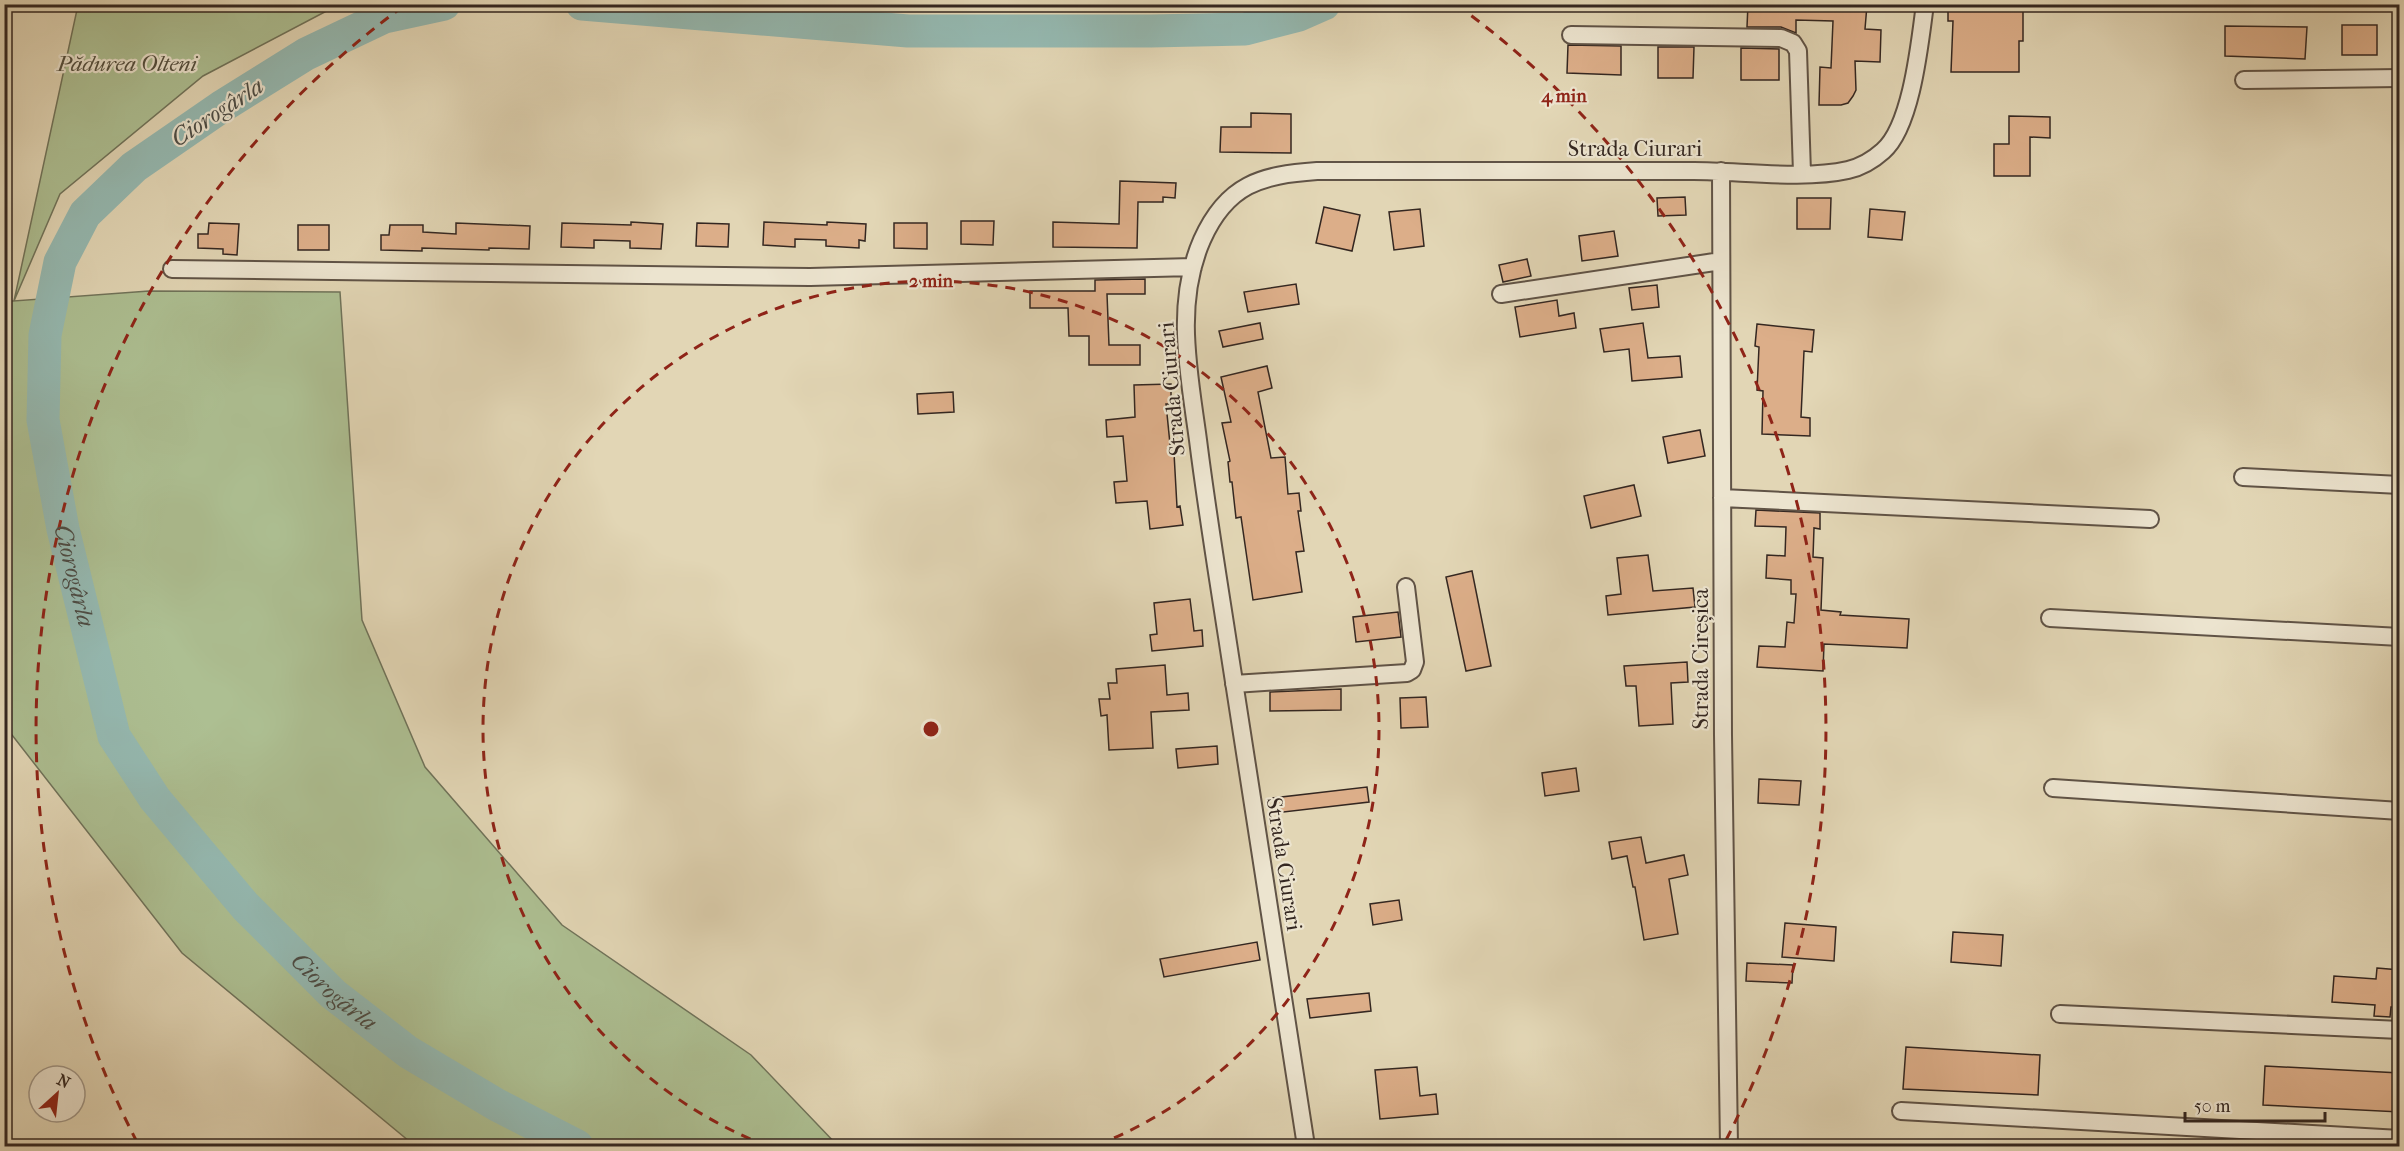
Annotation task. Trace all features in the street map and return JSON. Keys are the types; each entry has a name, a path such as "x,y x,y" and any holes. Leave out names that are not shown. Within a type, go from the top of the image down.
{"street":[{"name":"Strada Ciurari","path":"1306,1146 1202,476 1185,335 1187,297 1193,267 1202,240 1216,213 1249,184 1277,174 1317,171 1802,173 1848,170 1862,166 1886,149 1896,134 1907,103 1925,4"},
{"path":"1571,34 1781,38 1793,43 1798,51 1802,173"},
{"path":"2244,80 2400,78"},
{"name":"Strada Cireșica","path":"1721,171 1729,1146"},
{"path":"1502,294 1721,261"},
{"path":"172,269 810,277 1193,267"},
{"path":"2243,477 2400,485"},
{"path":"1722,498 2150,519"},
{"path":"1234,684 1407,673 1412,670 1415,662 1406,588"},
{"path":"2050,618 2400,637"},
{"path":"2053,788 2400,811"},
{"path":"2060,1014 2400,1030"},
{"path":"1901,1111 2400,1138"}],"green space":[{"name":"Pădurea Olteni","path":"78,5 338,5 203,76 60,194 14,301"},
{"path":"149,291 340,292 362,620 425,767 562,925 751,1055 838,1146 415,1146 182,953 5,726 5,301"}],"building":[{"path":"1748,4 1867,5 1865,29 1881,30 1880,62 1855,61 1856,90 1848,103 1819,105 1820,67 1831,68 1833,21 1796,20 1796,33 1781,27 1747,27"},
{"path":"1948,4 2023,4 2023,41 2019,41 2019,72 1951,72 1953,21 1948,21"},
{"path":"2342,25 2377,25 2377,55 2342,55"},
{"path":"2225,26 2307,27 2305,59 2225,56"},
{"path":"1568,45 1621,46 1621,75 1567,73"},
{"path":"1658,47 1694,47 1693,78 1658,78"},
{"path":"1741,48 1779,49 1779,80 1741,80"},
{"path":"1251,113 1291,114 1291,153 1220,152 1221,127 1251,127"},
{"path":"2009,116 2050,117 2050,138 2030,137 2030,176 1994,176 1994,144 2009,144"},
{"path":"1120,181 1176,183 1175,198 1163,197 1163,202 1138,202 1137,248 1053,247 1053,222 1119,224"},
{"path":"1685,197 1686,215 1658,216 1657,198"},
{"path":"1797,198 1831,198 1830,229 1797,229"},
{"path":"1324,207 1360,215 1352,251 1316,243"},
{"path":"1420,209 1424,246 1394,250 1389,212"},
{"path":"1870,209 1905,212 1902,240 1868,237"},
{"path":"961,221 994,221 993,245 961,244"},
{"path":"631,222 663,224 661,249 630,248 630,241 594,240 594,248 561,247 562,223 631,225"},
{"path":"764,222 866,224 865,241 859,240 859,248 826,246 826,240 795,239 795,247 763,245"},
{"path":"209,223 239,224 237,255 223,254 223,249 198,248 198,234 208,234"},
{"path":"456,223 530,226 529,249 381,250 381,235 389,235 390,225 423,225 423,232 456,234"},
{"path":"697,223 729,224 728,247 696,246"},
{"path":"894,223 927,223 927,249 894,248"},
{"path":"298,225 329,225 329,250 298,250"},
{"path":"1614,231 1618,256 1582,261 1579,236"},
{"path":"1527,259 1531,276 1503,282 1499,265"},
{"path":"1145,279 1145,294 1107,294 1109,345 1140,345 1140,365 1089,365 1089,336 1069,336 1068,308 1030,308 1030,291 1095,291 1095,280"},
{"path":"1296,284 1299,304 1248,312 1244,292"},
{"path":"1657,285 1659,307 1632,310 1629,288"},
{"path":"1557,300 1559,316 1574,313 1576,328 1520,337 1515,307"},
{"path":"1260,323 1263,339 1223,347 1219,331"},
{"path":"1643,323 1648,358 1680,356 1682,377 1632,381 1629,349 1604,352 1600,329"},
{"path":"1757,324 1814,330 1812,352 1804,351 1801,417 1810,418 1810,436 1762,434 1763,391 1757,390 1759,347 1755,346"},
{"path":"1267,366 1272,388 1258,392 1271,458 1285,457 1288,494 1299,493 1301,511 1298,511 1304,551 1296,552 1302,592 1253,600 1241,517 1236,518 1232,482 1230,482 1228,462 1230,461 1222,423 1231,422 1221,377"},
{"path":"1171,384 1171,404 1166,404 1171,454 1174,453 1177,507 1180,506 1183,525 1150,529 1147,501 1116,503 1114,482 1127,481 1123,436 1107,437 1106,420 1135,417 1134,385"},
{"path":"953,392 954,412 918,414 917,394"},
{"path":"1700,430 1705,456 1668,463 1663,437"},
{"path":"1634,485 1641,516 1591,528 1584,496"},
{"path":"1756,510 1820,513 1820,529 1814,528 1813,557 1823,558 1821,610 1841,612 1840,615 1909,619 1907,648 1824,644 1823,671 1757,667 1759,646 1785,647 1787,622 1794,623 1796,594 1791,594 1791,580 1766,578 1767,555 1785,556 1786,527 1755,526"},
{"path":"1648,555 1653,591 1693,588 1695,607 1608,615 1606,596 1621,594 1617,558"},
{"path":"1472,571 1491,666 1466,671 1446,577"},
{"path":"1190,599 1194,631 1202,630 1203,646 1152,651 1150,635 1157,634 1154,603"},
{"path":"1398,612 1401,637 1356,642 1353,617"},
{"path":"1687,662 1688,682 1671,683 1673,724 1639,726 1636,686 1626,686 1624,666"},
{"path":"1165,665 1167,695 1188,693 1189,710 1151,712 1153,748 1109,750 1107,715 1101,716 1099,699 1110,699 1108,683 1117,683 1116,669"},
{"path":"1341,689 1341,710 1270,711 1270,692"},
{"path":"1426,697 1428,727 1401,728 1400,698"},
{"path":"1217,746 1218,764 1178,768 1176,749"},
{"path":"1576,768 1579,791 1545,796 1542,773"},
{"path":"1759,779 1801,781 1799,805 1758,803"},
{"path":"1367,787 1369,802 1275,813 1273,798"},
{"path":"1641,837 1646,863 1684,855 1688,875 1669,879 1678,934 1644,940 1627,856 1612,859 1609,842"},
{"path":"1399,900 1402,920 1373,925 1370,904"},
{"path":"1785,923 1836,927 1834,961 1782,957"},
{"path":"1953,932 2003,935 2001,966 1951,962"},
{"path":"1257,942 1260,960 1164,977 1160,959"},
{"path":"1747,963 1793,965 1792,983 1746,981"},
{"path":"2377,968 2400,970 2400,1007 2391,1007 2390,1017 2374,1016 2375,1005 2332,1002 2334,976 2376,979"},
{"path":"1369,993 1371,1011 1310,1018 1307,999"},
{"path":"1906,1047 2040,1055 2038,1095 1903,1089"},
{"path":"2265,1066 2400,1073 2400,1112 2263,1105"},
{"path":"1417,1067 1420,1096 1436,1094 1438,1114 1380,1119 1375,1070"}],"waterway":[{"name":"Ciorogârla","path":"444,4 384,17 306,54 221,107 134,167 85,214 60,262 45,335 43,420 63,529 114,736 155,799 245,906 333,994 408,1052 497,1105 577,1146"},
{"name":"Ciorogârla","path":"582,4 908,31 1245,29 1299,15 1324,4"}]}
